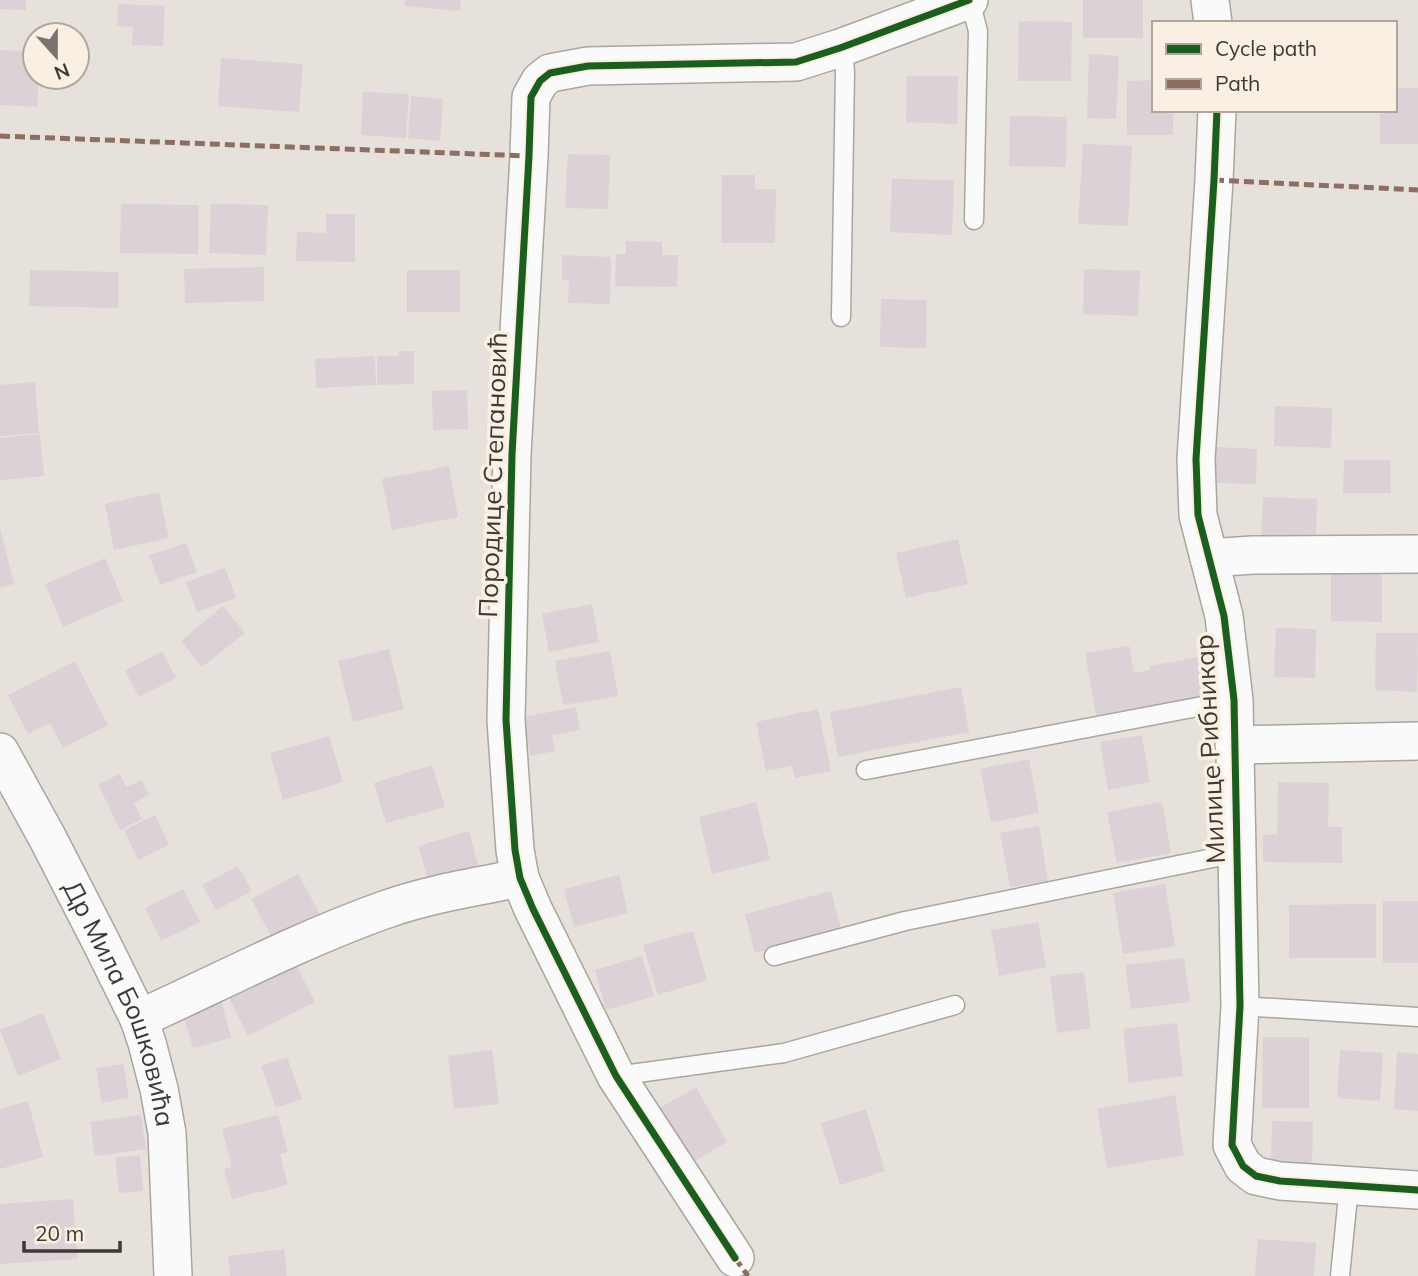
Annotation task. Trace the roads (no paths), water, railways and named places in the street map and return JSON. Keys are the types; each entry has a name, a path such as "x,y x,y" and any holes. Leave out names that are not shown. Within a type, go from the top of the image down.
{"street":[{"name":"Породице Степановић","path":"735,1258 617,1076 533,909 520,878 515,850 506,707 512,454 531,97 540,81 550,73 565,69 588,66 796,62 969,0"},
{"path":"1210,0 1213,21"},
{"name":"Милице Рибникар","path":"1217,112 1196,459 1198,515 1224,616 1234,700 1240,1006 1232,1145 1243,1166 1256,1176 1280,1181 1418,1190"},
{"path":"1209,558 1253,555 1418,554"},
{"path":"1234,745 1418,741"},
{"name":"Др Мила Бошковића","path":"0,752 47,836 139,1019 159,1088 167,1133 173,1276"},
{"path":"139,1019 297,946 384,910 420,898 520,878"}],"lane":[{"path":"969,0 978,31 974,220"},
{"path":"840,48 845,72 841,317"},
{"path":"866,770 1234,700"},
{"path":"774,956 905,921 1237,853"},
{"path":"617,1076 784,1053 955,1005"},
{"path":"1240,1006 1418,1017"},
{"path":"1340,1276 1349,1186"}]}
